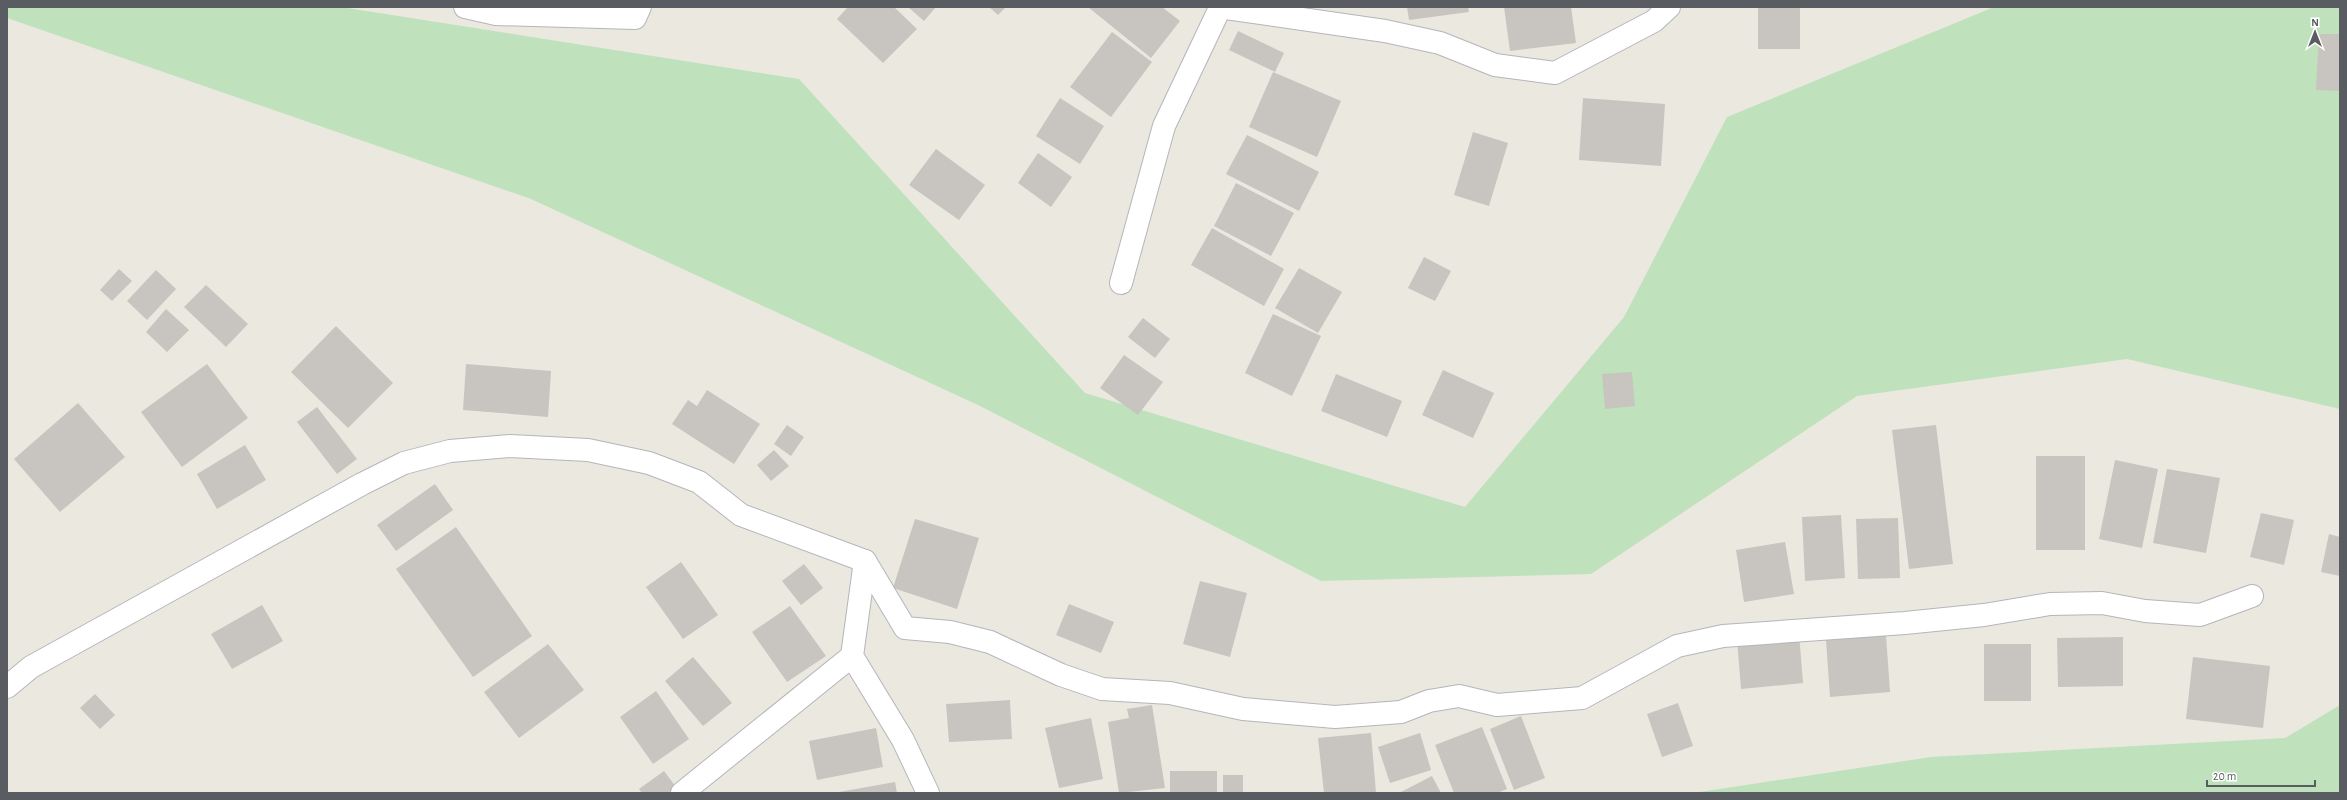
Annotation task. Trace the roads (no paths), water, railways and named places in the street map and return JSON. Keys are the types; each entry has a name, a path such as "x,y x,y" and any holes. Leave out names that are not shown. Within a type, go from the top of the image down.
{"street":[{"path":"465,7 496,14 635,18 640,7"},
{"path":"1121,283 1164,126 1219,8 1385,31 1440,43 1495,65 1555,74 1654,21 1670,7"},
{"path":"7,687 31,668 362,484 404,463 450,451 510,446 580,449 649,463 699,482 741,515 865,561 905,628 950,632 990,642 1061,675 1102,690 1170,693 1243,708 1335,717 1401,712 1429,701 1459,696 1497,705 1582,698 1677,646 1723,636 1905,623 1984,615 2050,604 2102,603 2144,611 2200,615 2252,596"},
{"path":"865,561 852,656 903,740 928,793"},
{"path":"682,793 852,656"}]}
